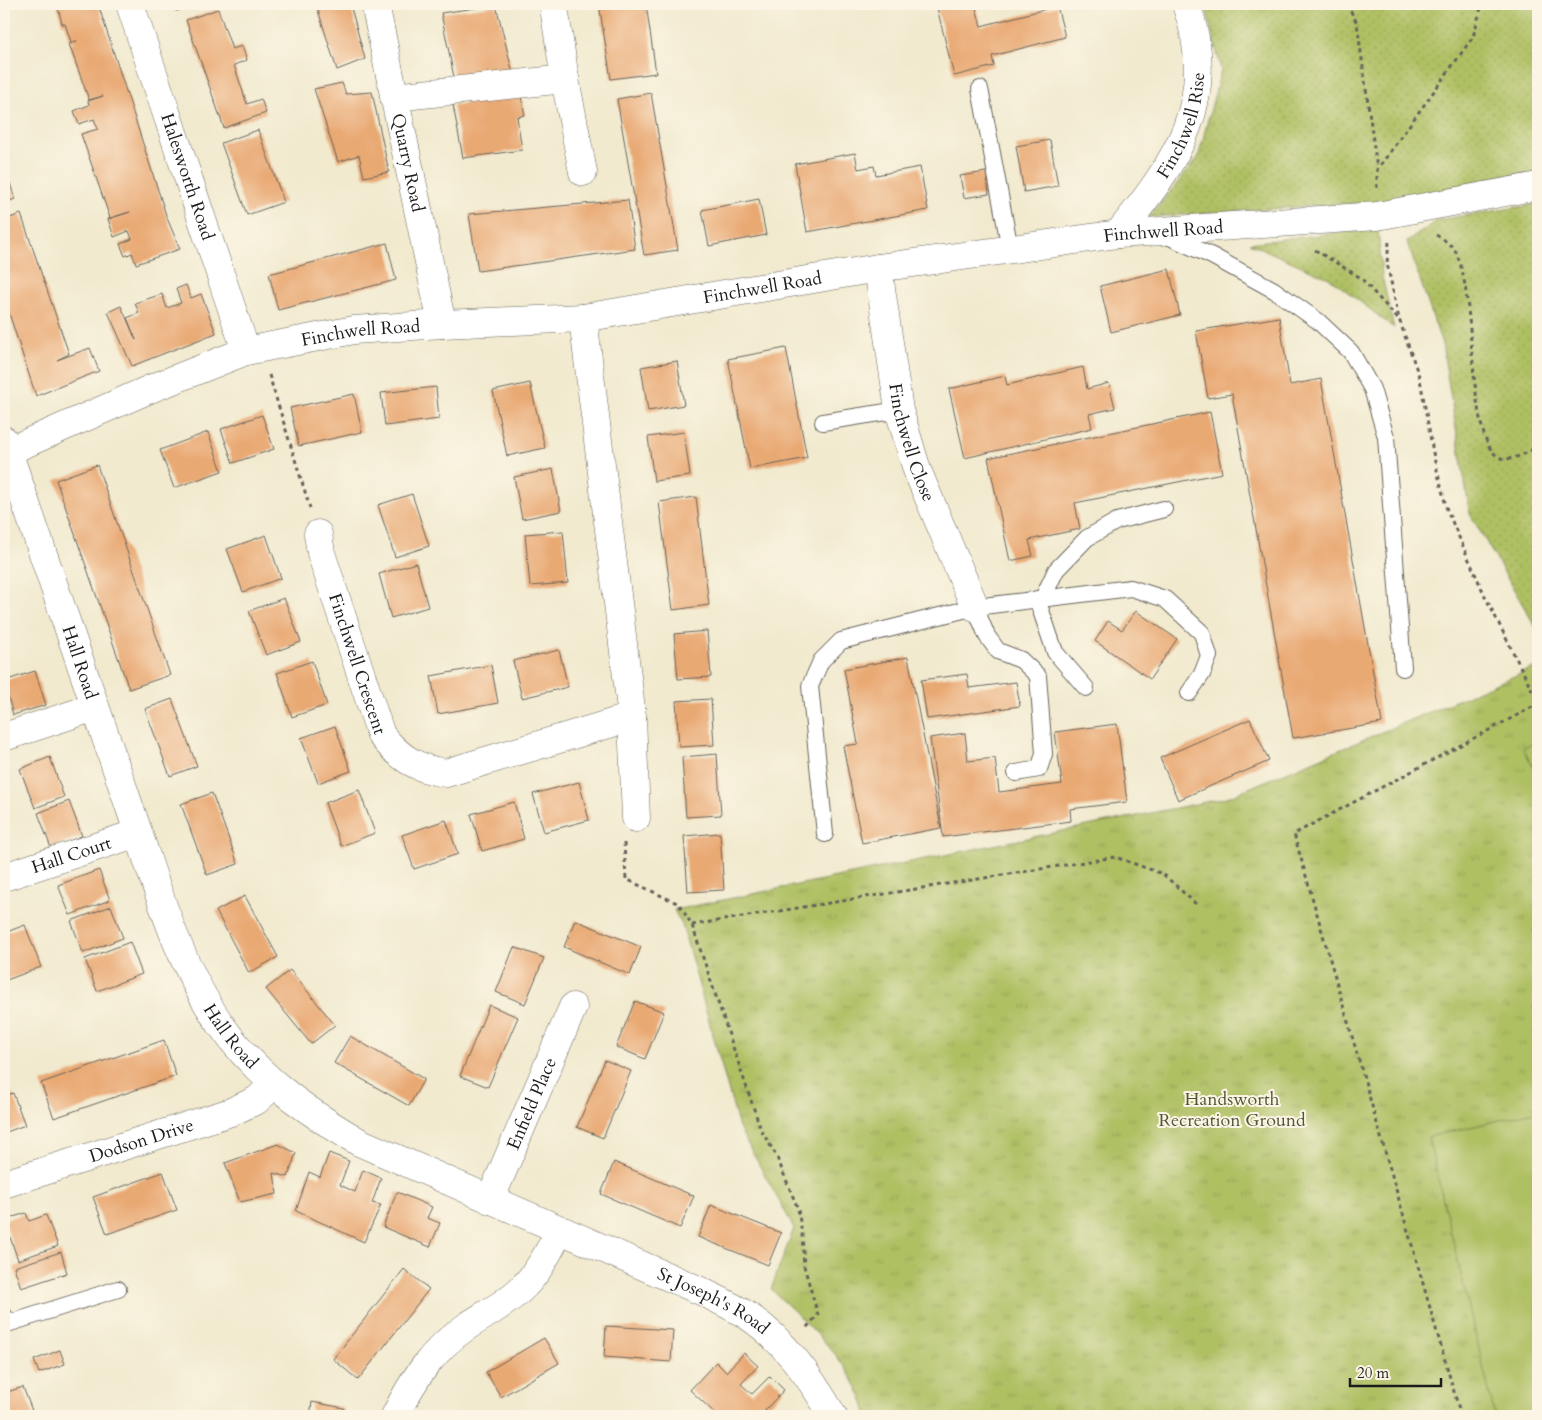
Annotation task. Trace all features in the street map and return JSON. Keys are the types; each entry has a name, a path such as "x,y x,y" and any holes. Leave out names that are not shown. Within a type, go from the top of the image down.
{"street":[{"name":"Halesworth Road","path":"130,4 254,350"},
{"name":"Quarry Road","path":"375,4 442,324"},
{"name":"Finchwell Rise","path":"1118,234 1171,163 1184,137 1193,110 1198,84 1199,52 1194,25 1186,4"},
{"path":"554,14 583,172"},
{"path":"394,97 565,79"},
{"name":"Finchwell Road","path":"5,448 150,389 254,350 354,330 583,318 878,268 1118,234 1384,214 1538,186"},
{"name":"Finchwell Close","path":"878,268 899,410 918,470 975,608"},
{"path":"583,318 632,717 636,818"},
{"name":"Hall Road","path":"5,448 138,833 188,970 221,1026 273,1085 314,1115 360,1142 560,1230"},
{"name":"Finchwell Crescent","path":"318,534 321,553 381,735 395,752 411,764 428,771 446,773 632,717"},
{"path":"4,737 95,707"},
{"name":"Hall Court","path":"4,877 138,833"},
{"name":"Enfield Place","path":"490,1200 573,1007"},
{"name":"Dodson Drive","path":"4,1184 231,1112 257,1100 273,1085"},
{"path":"395,1416 407,1392 435,1352 465,1327 497,1308 521,1290 543,1261 560,1230"},
{"name":"St Joseph's Road","path":"560,1230 711,1296 748,1316 786,1347 811,1380 833,1416"}],"lane":[{"path":"980,89 1010,249"},
{"path":"1156,231 1212,256 1274,290 1318,321 1351,352 1372,390 1386,437 1403,668"},
{"path":"823,422 899,410"},
{"path":"1086,688 1055,652 1040,599 1056,570 1087,538 1117,521 1164,509"},
{"path":"825,834 810,686 821,662 842,641 975,608 1131,588 1165,599 1202,633 1209,656 1202,674 1189,693"},
{"path":"975,608 987,636 998,651 1021,660 1038,676 1044,754 1039,769 1016,773"},
{"path":"4,1316 6,1324 118,1289"}],"path":[{"path":"1347,4 1357,23 1384,214 1387,263 1399,319 1420,379 1434,458 1447,510 1485,596 1538,703 1294,834 1461,1416"},
{"path":"1377,170 1473,37 1482,4"},
{"path":"1384,214 1438,235 1453,248 1463,270 1477,396 1486,446 1499,457 1506,458 1513,458 1538,447"},
{"path":"1312,248 1361,278 1399,319"},
{"path":"254,350 318,534"},
{"path":"636,818 622,824 626,879 679,904 692,925 761,1130 776,1156 798,1209 804,1266 818,1315 786,1347"},
{"path":"692,925 1115,857 1163,874 1196,904"}],"green space":[{"path":"1205,4 1538,4 1538,171 1532,174 1388,201 1149,217 1198,158 1221,70"},
{"path":"1538,204 1538,631 1470,514 1442,344 1407,242 1437,220"},
{"path":"1378,228 1382,276 1394,328 1331,279 1249,243"},
{"name":"Handsworth Recreation Ground","path":"1538,666 1538,1416 868,1416 852,1379 829,1346 771,1289 794,1228 739,1128 682,925 674,910 1225,798"},
{"path":"1538,740 1538,776 1523,748"},
{"path":"1538,1111 1538,1416 1495,1416 1428,1137"}],"building":[{"path":"57,4 98,4 167,218 180,249 136,264 132,253 125,256 120,244 132,239 129,231 114,237 108,219 130,212 110,218 81,134 98,129 94,119 79,124 74,111 89,105 88,101 103,96 89,100 69,44 77,41 71,42 65,24 62,24"},
{"path":"173,4 199,4 176,11"},
{"path":"316,4 350,4 365,59 337,70"},
{"path":"599,4 646,4 656,73 611,79"},
{"path":"956,4 975,4 981,26 1057,6 1065,37 992,56 994,66 954,76 937,8"},
{"path":"496,5 513,74 455,82 441,13"},
{"path":"218,9 232,49 242,46 247,60 234,65 247,104 261,99 266,113 224,128 186,20"},
{"path":"342,83 346,94 372,92 389,172 364,177 359,155 338,162 314,89"},
{"path":"651,93 678,250 644,255 617,99"},
{"path":"521,96 525,115 517,117 522,150 463,158 453,105"},
{"path":"258,130 284,202 247,215 221,143"},
{"path":"1050,140 1058,186 1024,192 1016,146"},
{"path":"855,153 858,169 874,166 876,175 920,167 928,210 807,232 795,164"},
{"path":"986,172 989,194 964,198 960,176"},
{"path":"9,180 15,199 4,203 4,182"},
{"path":"759,199 766,235 709,246 702,210"},
{"path":"628,200 635,249 478,271 469,214"},
{"path":"21,214 69,354 57,360 90,348 99,371 36,396 4,298 4,220"},
{"path":"387,243 396,280 278,310 269,274"},
{"path":"1169,269 1180,315 1111,332 1100,286"},
{"path":"186,285 191,298 201,294 216,333 132,366 108,312 121,306 136,340 127,318 139,313 135,303 162,294 167,308 181,303 176,289"},
{"path":"1279,317 1290,385 1321,379 1382,723 1293,738 1232,394 1208,398 1196,331"},
{"path":"786,348 807,458 750,469 728,359"},
{"path":"677,361 684,405 648,411 641,367"},
{"path":"1083,367 1087,389 1109,383 1115,408 1089,414 1092,428 965,458 949,389 1005,376 1007,385"},
{"path":"530,383 545,448 507,456 493,391"},
{"path":"436,387 439,419 385,426 381,393"},
{"path":"354,394 362,432 299,446 290,408"},
{"path":"1210,412 1222,473 1075,503 1080,529 1029,540 1033,556 1010,561 988,458"},
{"path":"262,415 274,449 233,463 221,429"},
{"path":"208,432 222,471 174,488 160,450"},
{"path":"684,432 690,476 654,481 648,437"},
{"path":"97,465 170,675 129,689 56,480"},
{"path":"553,469 561,511 522,519 514,477"},
{"path":"412,494 429,546 395,557 378,505"},
{"path":"696,497 709,605 673,610 659,502"},
{"path":"563,531 568,583 530,586 525,534"},
{"path":"266,535 281,578 243,592 227,549"},
{"path":"416,563 428,607 391,618 379,574"},
{"path":"284,598 301,642 266,655 249,611"},
{"path":"1136,611 1177,639 1150,679 1095,641 1108,621 1122,630"},
{"path":"707,631 711,677 678,679 674,634"},
{"path":"559,650 568,687 522,698 513,661"},
{"path":"908,657 941,828 862,843 843,746 858,744 844,669"},
{"path":"312,661 327,705 292,717 277,673"},
{"path":"491,665 498,703 438,714 431,676"},
{"path":"35,671 46,705 13,715 4,681"},
{"path":"967,674 969,688 1016,682 1020,706 927,719 921,680"},
{"path":"172,699 197,766 170,776 145,709"},
{"path":"711,699 714,745 679,747 676,701"},
{"path":"1250,719 1269,761 1178,800 1160,758"},
{"path":"1117,724 1127,802 1070,809 1071,821 943,837 930,738 965,733 968,761 995,758 999,792 1062,784 1055,732"},
{"path":"335,726 351,771 318,783 301,738"},
{"path":"717,754 721,815 686,817 682,757"},
{"path":"50,757 64,797 35,808 20,769"},
{"path":"579,782 589,820 544,832 533,794"},
{"path":"359,790 375,833 341,846 325,803"},
{"path":"212,793 238,864 207,875 181,804"},
{"path":"69,801 82,836 51,848 38,813"},
{"path":"514,802 524,839 482,851 471,814"},
{"path":"446,820 458,854 414,869 402,835"},
{"path":"720,833 724,890 688,892 684,836"},
{"path":"99,870 110,900 70,915 58,885"},
{"path":"245,896 278,957 249,973 216,911"},
{"path":"111,906 123,938 83,953 71,921"},
{"path":"575,920 641,947 630,975 564,947"},
{"path":"25,925 41,967 4,981 4,933"},
{"path":"130,942 142,974 97,991 85,959"},
{"path":"514,947 544,958 525,1004 496,992"},
{"path":"290,970 335,1025 311,1044 266,989"},
{"path":"635,1001 664,1012 645,1059 616,1047"},
{"path":"489,1005 518,1017 488,1087 460,1076"},
{"path":"350,1036 424,1079 409,1106 334,1063"},
{"path":"164,1040 176,1076 54,1118 41,1083"},
{"path":"605,1060 631,1071 603,1138 577,1127"},
{"path":"13,1093 25,1125 4,1133 4,1096"},
{"path":"278,1144 296,1153 288,1177 274,1173 277,1194 240,1202 225,1163"},
{"path":"329,1153 349,1161 340,1185 355,1192 363,1170 381,1178 372,1203 381,1205 364,1242 296,1211 309,1172 320,1177"},
{"path":"614,1162 694,1196 680,1228 601,1194"},
{"path":"163,1172 177,1210 107,1234 93,1197"},
{"path":"397,1192 432,1207 427,1218 440,1223 430,1247 383,1227"},
{"path":"711,1205 781,1233 768,1265 698,1237"},
{"path":"26,1213 29,1221 46,1215 58,1246 18,1260 4,1220"},
{"path":"61,1252 67,1273 21,1288 14,1267"},
{"path":"404,1269 429,1289 358,1380 333,1359"},
{"path":"606,1326 673,1330 671,1362 604,1357"},
{"path":"544,1338 559,1363 501,1397 486,1372"},
{"path":"60,1350 65,1364 39,1373 34,1360"},
{"path":"744,1353 758,1366 741,1384 752,1394 770,1376 784,1390 765,1410 772,1416 718,1416 690,1390 716,1362 726,1372"},
{"path":"23,1387 34,1416 4,1416 4,1393"},
{"path":"312,1402 344,1408 343,1416 310,1416"}]}
